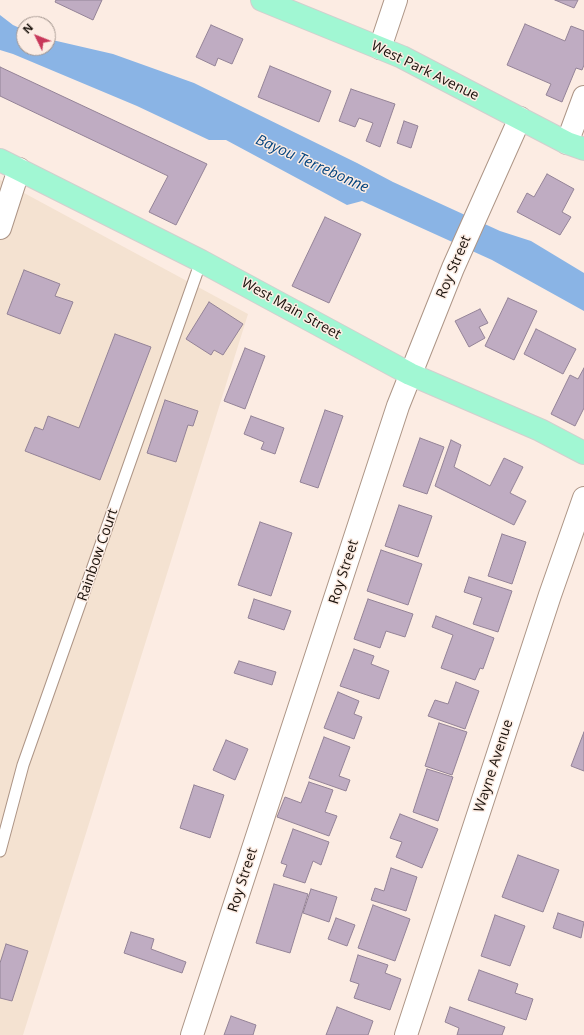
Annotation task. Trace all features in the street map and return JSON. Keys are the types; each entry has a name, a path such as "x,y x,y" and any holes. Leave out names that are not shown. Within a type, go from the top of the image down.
{"main road":[{"name":"West Park Avenue","path":"262,0 402,57 575,146"},
{"name":"West Main Street","path":"9,164 201,261 410,374 540,430 584,453"}],"street":[{"path":"380,48 396,0"},
{"path":"575,146 584,97"},
{"name":"Roy Street","path":"192,1035 410,374 485,192 520,118"},
{"path":"0,228 9,164"},
{"name":"Wayne Avenue","path":"406,1035 550,595 584,498"}],"lane":[{"name":"Rainbow Court","path":"0,851 23,765 201,261"}],"shaded area":[{"path":"0,180 248,314 23,1035 0,1035"}],"water":[{"path":"0,15 16,26 16,55 0,50"},
{"name":"Bayou Terrebonne","path":"56,41 113,54 194,83 393,182 500,231 531,241 584,273 584,311 492,260 362,201 347,205 226,140 209,140 137,106 18,56 56,56"}],"building":[{"path":"56,0 102,0 93,20 55,2"},
{"path":"555,0 578,0 574,8"},
{"path":"525,24 565,41 571,26 584,31 584,65 582,70 576,68 562,102 546,95 551,84 507,65"},
{"path":"211,25 243,39 232,64 218,58 215,66 196,57"},
{"path":"270,66 331,91 319,122 258,97"},
{"path":"0,67 207,164 176,225 149,212 168,176 0,96"},
{"path":"351,89 395,104 380,147 366,141 373,123 359,118 355,127 339,121"},
{"path":"404,121 418,126 411,148 397,143"},
{"path":"547,174 574,189 562,212 571,217 560,235 517,212 527,193 534,197"},
{"path":"325,217 361,234 329,303 292,286"},
{"path":"24,270 60,284 55,296 73,302 60,334 7,314"},
{"path":"508,298 537,311 514,360 485,346"},
{"path":"209,302 243,324 223,355 214,350 211,355 186,339"},
{"path":"480,309 488,323 479,327 485,338 469,347 455,321"},
{"path":"536,329 576,349 563,374 524,354"},
{"path":"115,334 151,347 100,480 25,451 35,427 43,430 48,416 79,428"},
{"path":"245,348 265,356 245,409 224,401"},
{"path":"584,368 584,408 575,426 551,414 570,375 578,379"},
{"path":"165,400 198,411 193,426 188,425 176,462 147,453"},
{"path":"325,410 343,416 318,488 300,482"},
{"path":"251,416 284,428 275,454 261,449 264,442 244,434"},
{"path":"420,438 444,447 427,494 403,486"},
{"path":"451,440 461,445 454,467 490,486 504,458 523,467 510,493 526,501 514,525 435,486"},
{"path":"399,505 432,516 418,557 385,546"},
{"path":"260,522 292,533 271,596 238,585"},
{"path":"502,534 526,542 512,584 488,576"},
{"path":"381,550 422,564 408,605 367,591"},
{"path":"469,577 512,591 498,632 473,624 482,598 464,592"},
{"path":"254,599 291,611 284,630 248,618"},
{"path":"368,599 413,614 405,637 386,631 380,648 354,639"},
{"path":"436,616 494,638 483,669 480,668 475,680 441,668 453,635 432,627"},
{"path":"354,649 374,656 371,664 389,671 379,699 340,686"},
{"path":"239,661 276,672 272,685 234,673"},
{"path":"456,682 479,691 465,729 428,716 435,700 448,704"},
{"path":"338,692 359,701 354,714 362,717 354,739 324,728"},
{"path":"439,723 467,732 452,775 425,766"},
{"path":"584,732 584,771 571,766"},
{"path":"324,737 350,747 339,776 350,780 346,791 309,778"},
{"path":"226,740 248,749 235,780 213,770"},
{"path":"427,769 453,777 438,821 413,812"},
{"path":"309,782 333,790 325,812 337,816 329,836 277,817 285,797 301,803"},
{"path":"194,785 224,795 210,838 180,828"},
{"path":"400,814 438,829 422,868 396,857 402,842 390,838"},
{"path":"293,829 329,842 321,865 313,861 305,883 283,876 287,865 281,863"},
{"path":"518,855 559,870 543,912 502,897"},
{"path":"391,868 417,877 406,911 371,900 375,888 384,891"},
{"path":"274,884 308,894 290,953 256,943"},
{"path":"311,889 337,897 329,922 303,913"},
{"path":"373,905 410,919 395,961 358,948"},
{"path":"558,913 584,922 581,938 553,928"},
{"path":"495,915 525,926 510,966 481,956"},
{"path":"336,918 355,925 347,946 328,939"},
{"path":"131,932 154,939 151,949 186,962 182,973 124,953"},
{"path":"6,944 28,951 12,1001 0,998 0,963"},
{"path":"358,955 388,965 385,973 401,979 390,1010 354,998 359,984 350,981"},
{"path":"479,970 518,984 515,993 533,999 526,1020 468,1000"},
{"path":"337,1007 373,1021 368,1035 326,1035"},
{"path":"450,1007 505,1027 502,1035 457,1035 459,1028 445,1022"},
{"path":"231,1016 256,1025 253,1035 224,1035"}]}
